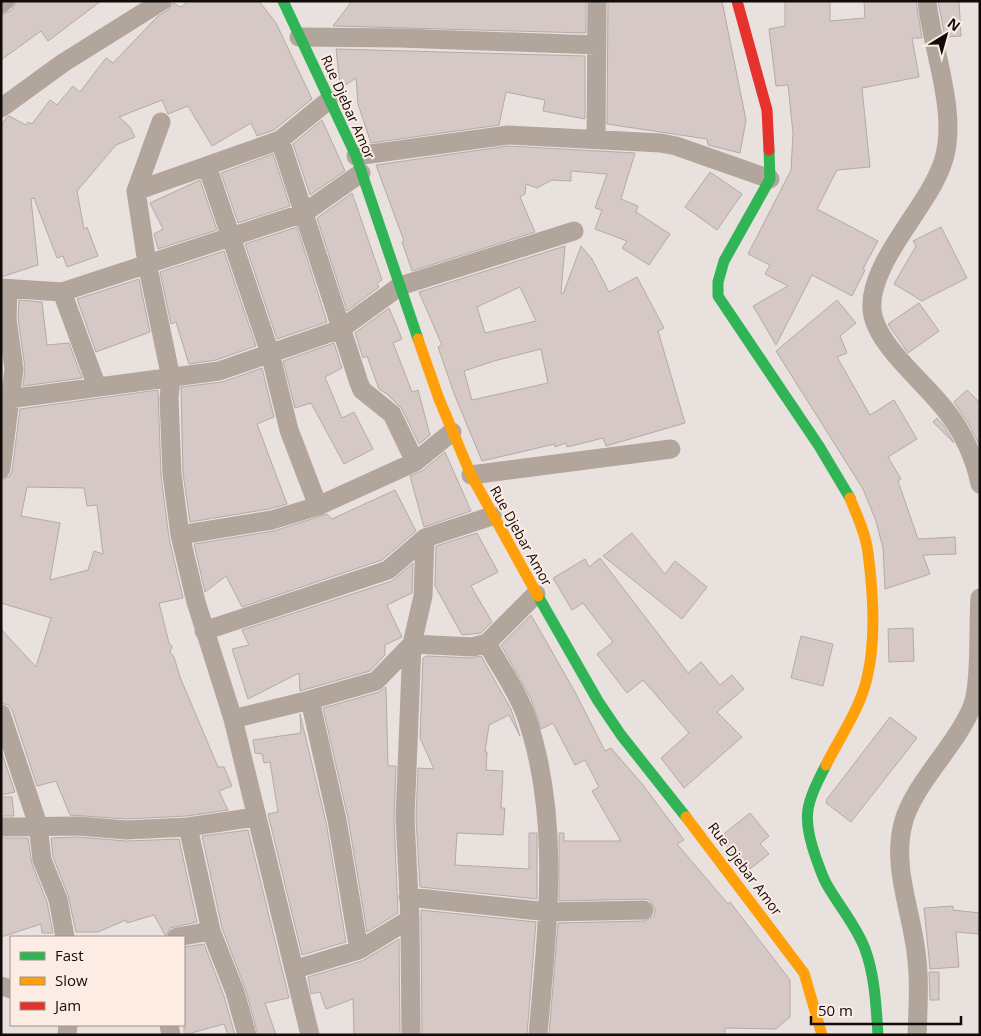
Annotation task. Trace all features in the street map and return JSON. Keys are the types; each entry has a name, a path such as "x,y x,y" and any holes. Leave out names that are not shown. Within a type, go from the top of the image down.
{"main road":[{"name":"Rue Djebar Amor","path":"283,1 358,164 439,399 471,476 536,594 621,735 654,774 753,907 791,953 804,973 822,1035"},
{"path":"738,1 767,110 770,179 724,261 718,282 718,296 819,446 849,495 862,527 868,552 873,636 867,679 857,705 815,786 806,818 807,832 825,882 865,948 874,982 878,1035"}],"street":[{"path":"1,4 5,1"},
{"path":"1,108 63,63 162,1"},
{"path":"596,140 597,1"},
{"path":"927,1 947,119 944,161 918,211 883,264 872,297 872,311 877,328 895,354 947,412 976,466 980,484"},
{"path":"299,37 400,38 597,45"},
{"path":"136,191 280,140 329,100"},
{"path":"161,122 136,191 171,378 169,398 172,474 180,535 204,631 233,719 256,818 296,968 310,1035"},
{"path":"1,469 6,400 14,369 5,289 62,292 231,235 304,213 358,164 508,135 661,143 676,146 770,179"},
{"path":"280,140 362,390 392,414 415,462"},
{"path":"207,166 270,353 289,430 318,506"},
{"path":"6,400 219,372 342,329 400,286 574,231"},
{"path":"62,292 97,387"},
{"path":"180,535 272,520 318,506 415,462 452,432"},
{"path":"471,476 671,449"},
{"path":"204,631 388,570 425,538 492,516"},
{"path":"411,1035 410,919 405,818 412,644 422,596 425,538"},
{"path":"233,719 376,681 412,644 473,647 487,643 536,594"},
{"path":"918,1035 919,974 901,869 900,844 903,823 911,805 973,706 977,670 980,598"},
{"path":"487,643 524,712 538,763 545,803 548,838 549,912 538,1035"},
{"path":"310,700 338,820 359,950"},
{"path":"1,714 38,825 42,860 58,899 65,936"},
{"path":"2,827 38,825 126,830 188,827 256,818"},
{"path":"188,827 211,932 235,992 247,1035"},
{"path":"408,896 549,912 644,910"},
{"path":"296,968 359,950 410,919"},
{"path":"184,936 211,932"}],"building":[{"path":"16,1 101,1 48,41 41,31 1,60 1,15 12,10"},
{"path":"188,1 259,1 276,23 312,99 274,130 257,136 251,123 212,146 188,106 168,114 162,100 119,117 130,127 135,137 116,145 77,191 84,229 87,227 98,256 67,267 63,256 57,258 34,198 31,199 38,265 1,277 1,126 6,118 9,116 26,125 28,122 32,124 50,100 57,105 73,86 80,92 106,58 113,63 173,3 181,7"},
{"path":"352,1 586,1 586,33 333,26"},
{"path":"608,1 722,1 746,120 740,153 708,145 707,139 607,124"},
{"path":"785,1 830,1 830,21 865,18 864,1 916,1 922,38 912,38 919,77 862,88 870,167 837,170 817,209 878,241 863,269 865,270 852,296 812,275 776,345 753,306 788,286 765,274 770,265 748,254 791,170 793,133 788,85 776,86 769,29 785,26"},
{"path":"938,1 959,1 961,36 945,37"},
{"path":"336,49 585,56 585,119 543,111 545,100 506,92 499,125 371,143 358,104 356,78 341,88"},
{"path":"322,120 345,171 310,195 293,144"},
{"path":"508,146 635,153 621,199 638,206 636,212 670,234 649,265 622,248 627,241 595,229 602,210 595,208 607,174 571,171 571,181 552,180 537,188 526,184 525,194 520,197 535,232 412,271 402,242 404,241 376,165"},
{"path":"273,154 290,206 238,223 221,173"},
{"path":"710,172 742,194 717,230 685,207"},
{"path":"200,180 217,230 158,249 154,234 163,229 150,203"},
{"path":"352,193 382,280 377,283 379,287 347,311 317,218"},
{"path":"297,227 327,322 277,339 245,244"},
{"path":"941,227 967,278 922,301 894,284 916,246 913,241"},
{"path":"565,246 561,293 563,294 581,246 592,259 609,292 637,277 664,328 658,331 685,423 606,446 603,438 567,447 566,443 555,447 555,444 482,461 455,396 438,347 442,345 419,292","holes":["520,287 536,321 485,333 477,307","541,349 548,383 472,400 464,371"]},
{"path":"224,251 256,346 216,360 189,364 176,322 171,324 160,272"},
{"path":"139,279 150,332 96,352 77,299"},
{"path":"19,300 42,302 47,345 69,343 82,378 23,386 25,368 18,318"},
{"path":"837,300 856,323 840,336 847,353 837,357 870,415 894,400 917,439 888,457 901,479 898,481 918,539 955,537 956,554 923,555 930,574 885,589 883,548 876,521 863,489 776,351"},
{"path":"919,303 939,331 908,353 888,324"},
{"path":"389,308 402,339 393,343 412,392 418,390 430,435 419,444 402,409 379,389 367,356 363,358 355,333"},
{"path":"334,343 342,368 325,377 342,418 354,412 373,449 344,464 311,403 295,408 283,361"},
{"path":"262,368 274,417 257,424 287,504 269,509 190,522 183,473 181,387 222,382"},
{"path":"158,390 161,475 169,538 183,598 159,603 169,643 172,646 170,652 174,657 180,677 218,767 224,767 232,786 219,791 228,810 187,816 126,819 70,815 56,781 37,786 12,710 8,705 1,703 1,629 36,667 51,618 1,603 1,480 10,476 12,471 20,409","holes":["27,487 84,488 87,506 97,505 103,554 94,551 88,570 50,580 60,523 21,516"]},
{"path":"967,390 980,403 980,446 954,402"},
{"path":"937,418 944,426 954,443 933,422"},
{"path":"445,452 471,511 424,527 410,476 422,471"},
{"path":"395,490 416,531 382,560 242,607 226,576 205,592 194,544 274,531 327,514 332,519"},
{"path":"477,533 498,572 471,586 492,622 481,633 462,635 435,586 436,546"},
{"path":"632,533 665,574 675,561 707,587 682,619 603,556"},
{"path":"600,558 688,673 701,662 720,685 732,675 744,689 717,712 742,737 684,788 661,758 689,733 643,680 627,693 597,654 613,642 583,603 572,610 553,578 585,559 589,567"},
{"path":"413,563 412,593 387,605 402,637 385,645 385,655 370,671 300,691 299,673 248,699 232,649 249,645 242,630 392,581"},
{"path":"531,615 575,692 605,751 611,748 643,785 684,840 677,844 728,904 730,902 790,980 790,1017 776,1029 725,1028 725,1035 549,1035 558,923 644,921 654,916 655,909 650,900 644,899 559,901 559,833 564,833 564,841 621,841 592,791 599,787 585,760 575,765 553,723 541,729 531,699 501,645"},
{"path":"913,628 914,661 889,662 888,629"},
{"path":"801,636 833,644 823,686 791,678"},
{"path":"427,656 472,658 481,656 511,709 520,736 509,715 489,725 485,752 487,752 486,770 503,771 501,808 505,808 503,835 457,833 455,865 529,869 529,833 537,833 537,899 420,887 416,818 418,768 434,769 420,738 423,658"},
{"path":"386,687 388,766 396,766 394,819 398,913 367,932 348,818 323,708 379,692"},
{"path":"300,714 326,822 346,942 302,955 268,814 278,812 270,762 264,763 262,754 255,753 253,740 301,733"},
{"path":"890,717 917,738 851,822 826,803 827,799"},
{"path":"1,750 15,792 1,795"},
{"path":"1,797 12,797 14,816 1,816"},
{"path":"750,813 769,836 760,844 769,854 746,872 720,837"},
{"path":"248,830 289,998 265,1003 276,1035 258,1035 245,988 222,928 202,836"},
{"path":"78,837 126,841 179,839 197,922 170,928 166,936 154,915 127,923 126,920 98,932 76,932 68,895 53,857 51,838"},
{"path":"1,838 28,838 32,864 47,902 53,933 42,933 41,924 1,937"},
{"path":"953,906 953,910 980,913 979,934 956,932 959,967 930,969 924,908"},
{"path":"421,910 536,922 527,1035 422,1035"},
{"path":"399,939 400,1035 354,1035 353,999 326,1009 320,992 311,994 308,977 362,961"},
{"path":"204,944 224,996 235,1035 228,1035 224,1024 184,1035 185,947"},
{"path":"929,972 939,972 939,1000 930,1000"}],"traffic: fast":[{"path":"283,1 356,156 418,339"},
{"path":"769,150 770,179 724,261 718,282 718,296 819,446 850,498"},
{"path":"538,596 598,701 621,735 686,817"},
{"path":"826,765 810,800 807,820 808,831 825,880 857,932 865,949 873,980 878,1035"}],"traffic: slow":[{"path":"418,339 439,399 471,475 538,596"},
{"path":"826,765 860,701 867,678 872,648 872,599 867,546 850,498"},
{"path":"686,817 804,973 822,1035"}],"traffic: jam":[{"path":"737,1 767,110 769,150"}]}
